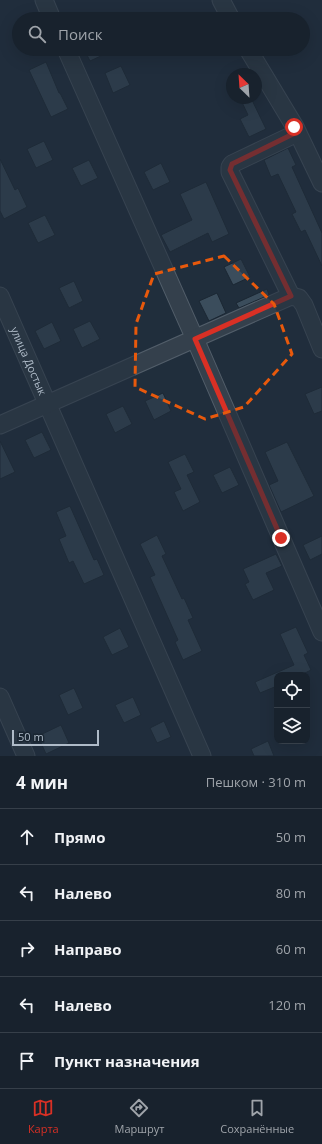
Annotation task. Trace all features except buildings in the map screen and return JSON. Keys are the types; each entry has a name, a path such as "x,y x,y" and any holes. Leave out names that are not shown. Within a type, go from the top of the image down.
{"street":[{"path":"44,0 49,12"},
{"path":"221,0 227,12"},
{"path":"69,56 195,339 322,632"},
{"path":"252,56 297,132 322,183"},
{"path":"291,296 230,172 230,167 232,164 297,132"},
{"name":"улица Достык","path":"0,296 49,404 202,756"},
{"path":"0,425 291,296 299,298 304,305 322,349"},
{"path":"0,697 26,756"}],"highlighted area":[{"path":"224,256 274,304 292,354 244,407 205,419 135,387 136,324 154,274"}],"route":[{"path":"281,538 195,339 291,296 230,172 230,167 232,164 297,132 294,127"}]}
